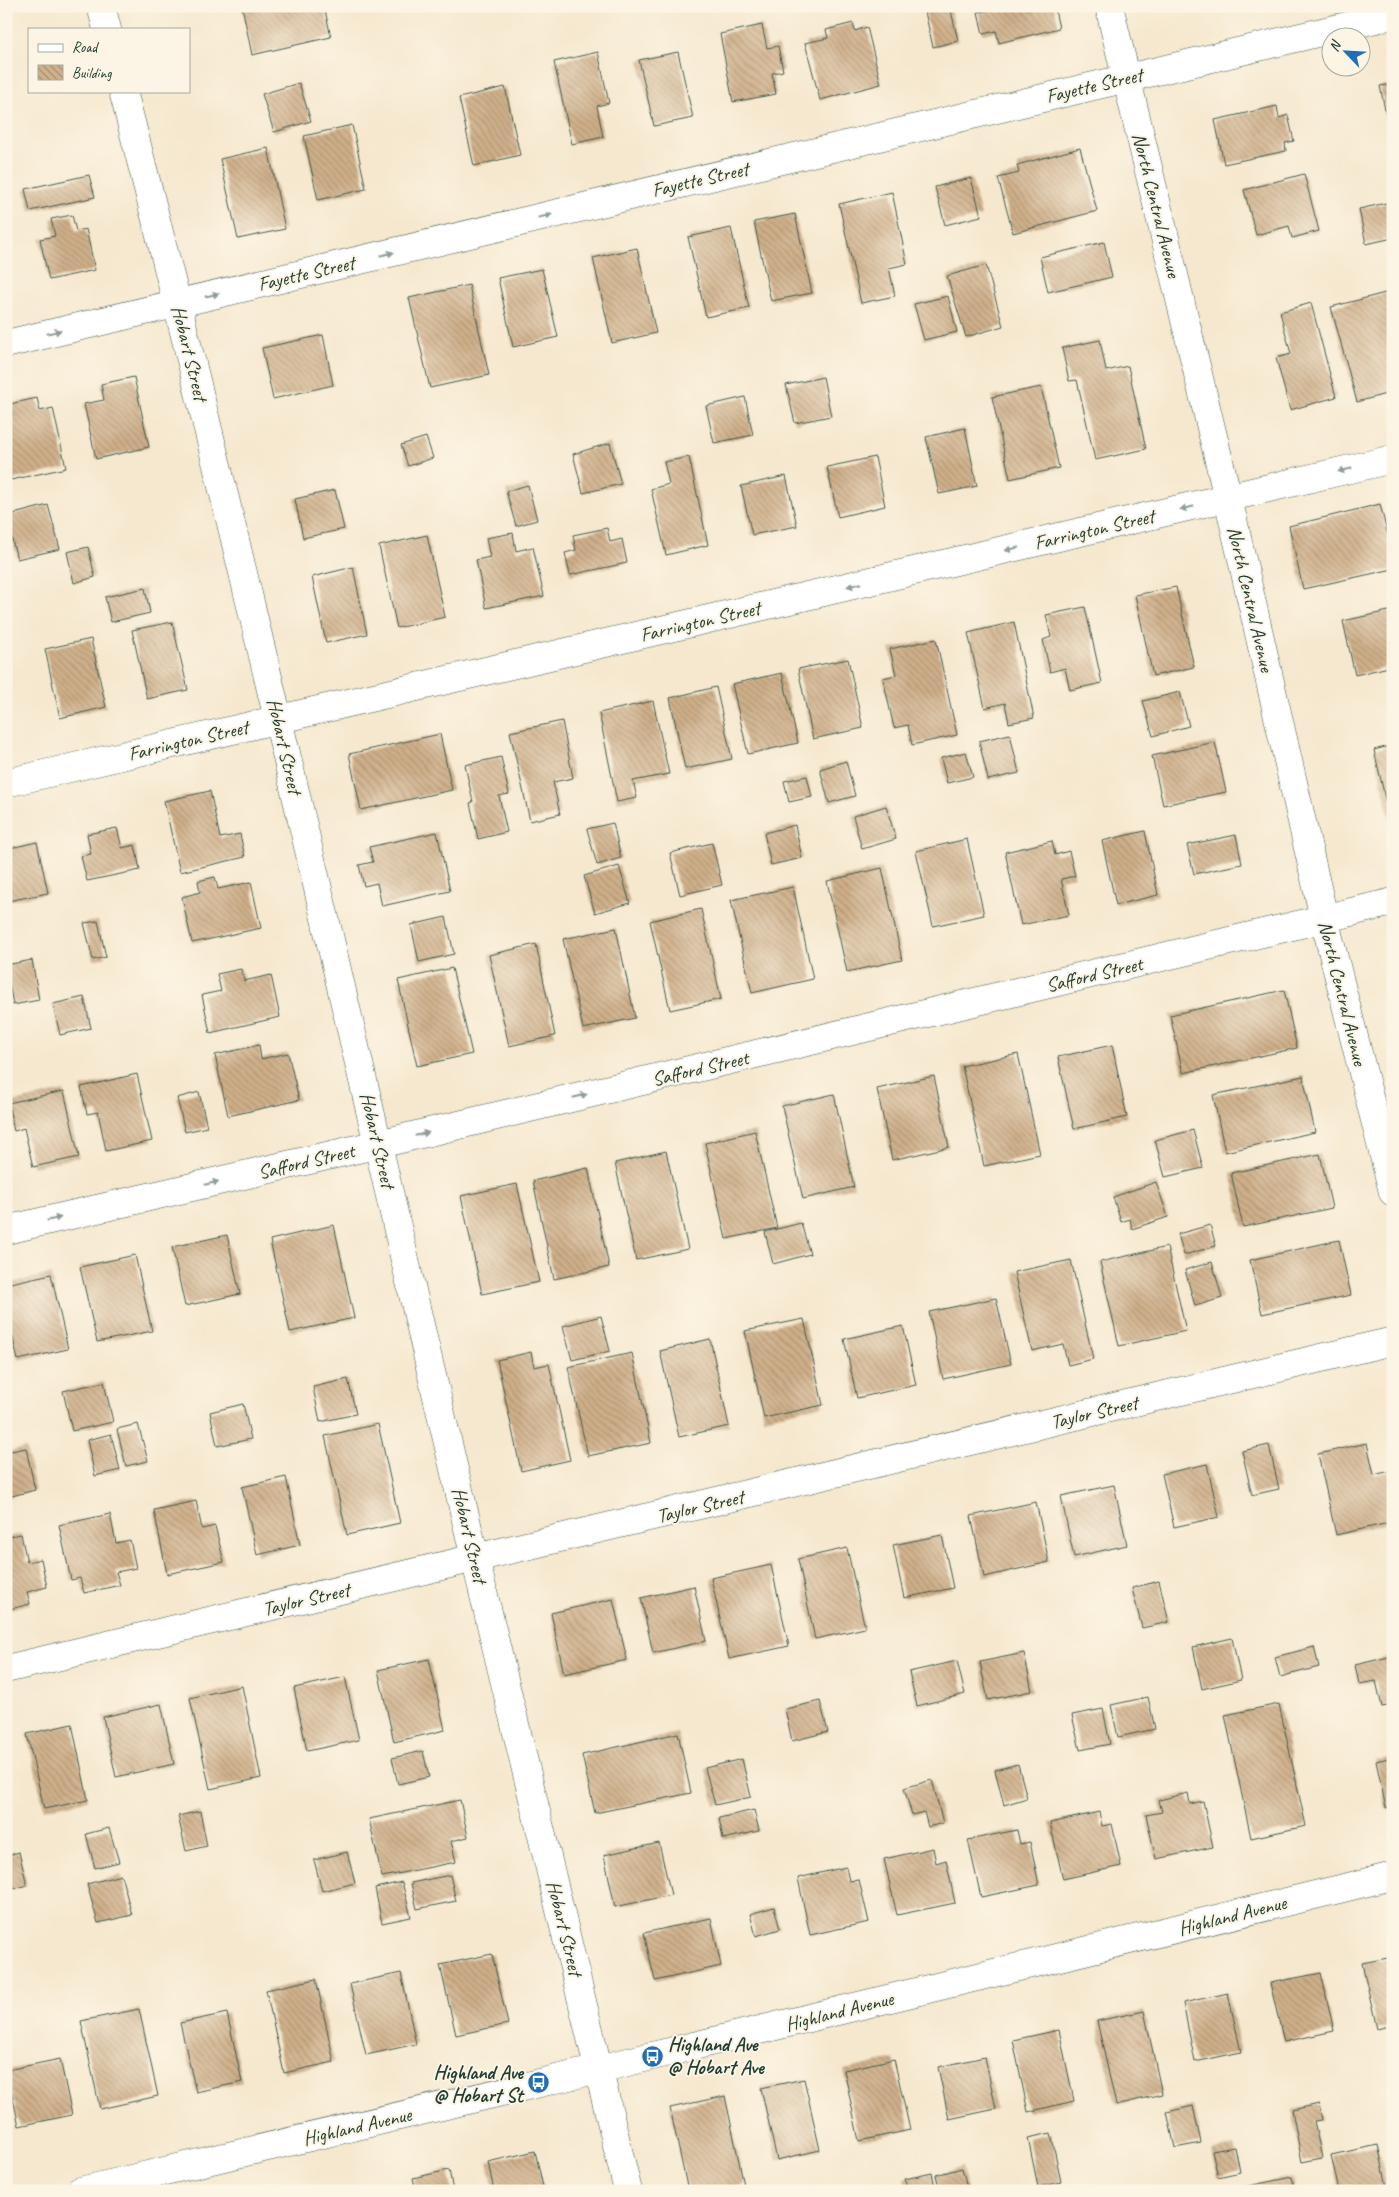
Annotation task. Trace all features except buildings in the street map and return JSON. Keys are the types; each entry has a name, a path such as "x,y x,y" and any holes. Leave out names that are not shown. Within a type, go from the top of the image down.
{"street":[{"path":"101,6 107,28"},
{"name":"North Central Avenue","path":"1109,6 1228,498 1324,918 1393,1192"},
{"name":"Fayette Street","path":"6,344 1393,15"},
{"name":"Hobart Street","path":"123,92 178,303 279,720 380,1144 475,1560 600,2069 628,2191"},
{"name":"Farrington Street","path":"6,783 1393,459"},
{"name":"Safford Street","path":"6,1230 380,1144 1393,902"},
{"name":"Taylor Street","path":"6,1669 475,1560 1393,1341"},
{"name":"Highland Avenue","path":"80,2191 600,2069 1393,1876"}],"place":[{"name":"Highland Ave @ Hobart Ave","path":"652,2056"},
{"name":"Highland Ave @ Hobart St","path":"539,2083"}]}
